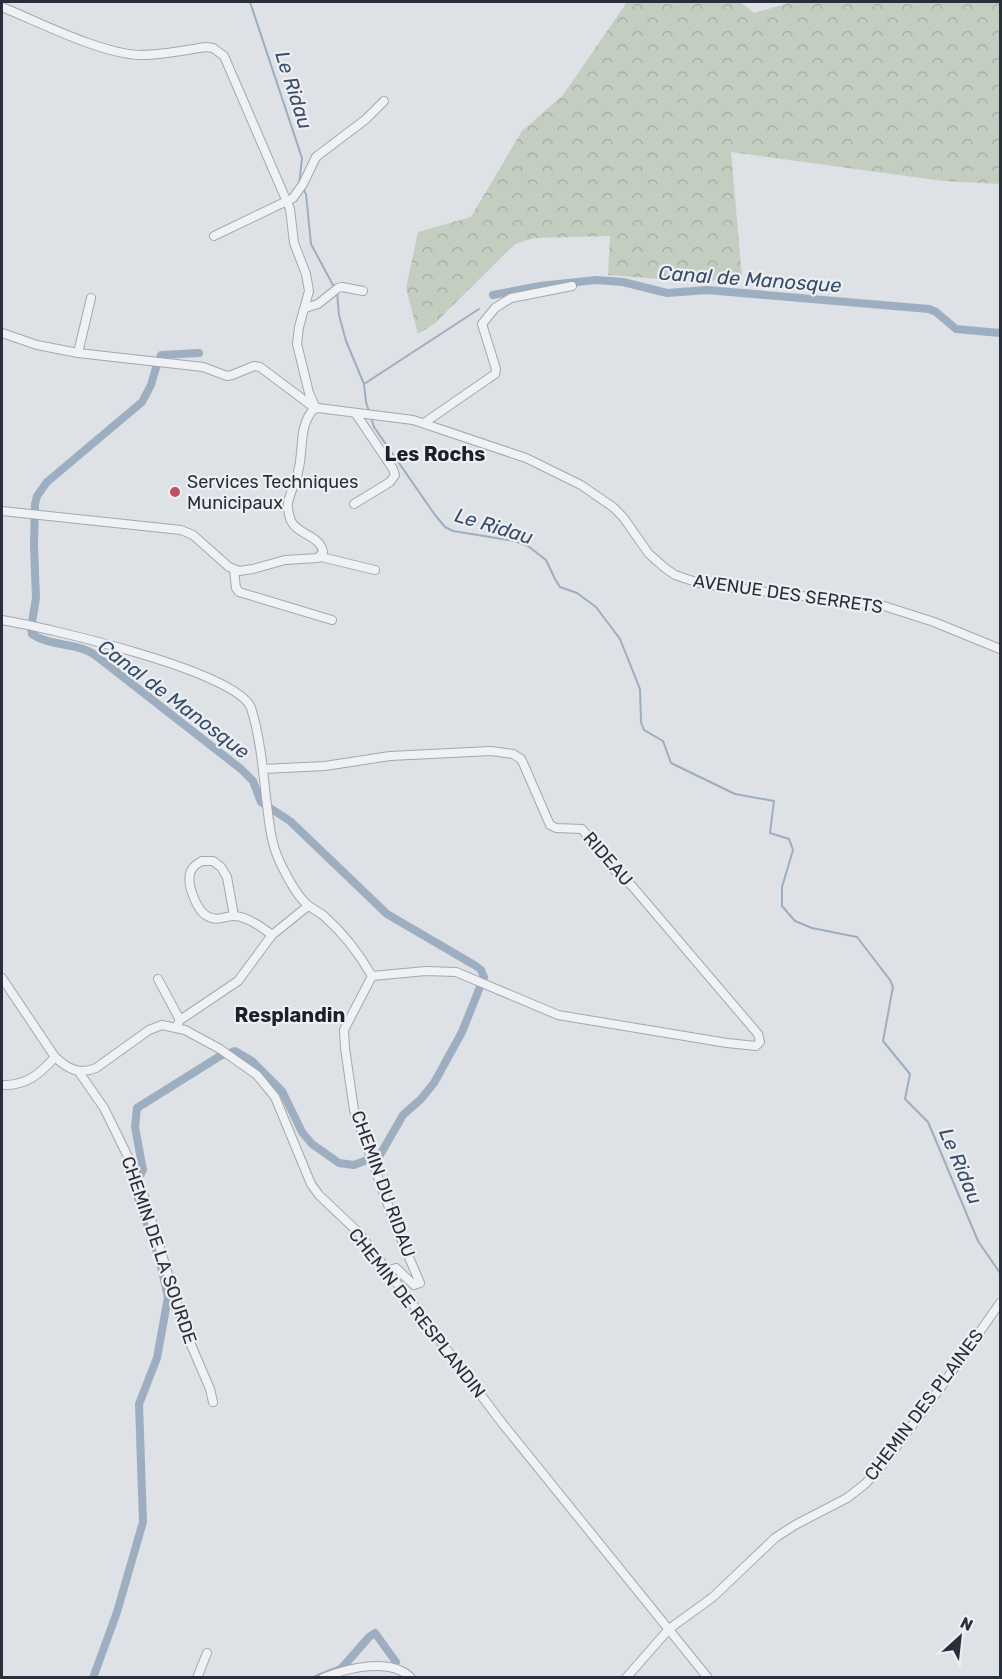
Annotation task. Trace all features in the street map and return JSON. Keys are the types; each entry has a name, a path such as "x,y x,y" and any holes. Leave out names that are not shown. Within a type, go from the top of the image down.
{"street":[{"path":"2,7 99,46 130,54 142,55 206,47 220,52 227,61 262,148 288,202 294,243 308,282 309,291 299,327 297,344 314,407"},
{"path":"214,236 288,202 300,188 316,156 366,119 384,101"},
{"path":"424,423 495,374 496,369 482,324 495,308 511,298 572,286"},
{"path":"305,308 318,304 335,289 342,287 363,291"},
{"path":"78,353 91,298"},
{"path":"2,333 38,345 78,353 203,367 229,376 254,366 260,367 314,407"},
{"path":"314,407 306,419 300,466 288,502 288,512 297,528 322,546 321,557"},
{"name":"AVENUE DES SERRETS","path":"314,407 413,420 526,458 581,485 613,507 649,554 675,575 695,582 884,606 934,622 1000,650"},
{"path":"354,504 390,482 394,475 365,415"},
{"path":"2,511 181,530 202,542 234,570 244,571 285,560 321,557 375,570"},
{"path":"234,570 236,588 239,592 332,620"},
{"path":"2,620 80,636 126,650 210,679 244,698 250,705 263,769 268,812 278,857 286,875 308,906 317,910 334,925 372,976"},
{"name":"RIDEAU","path":"263,769 325,766 390,756 498,751 517,756 523,763 550,825 558,829 582,829 612,868 632,886 760,1039 758,1045 750,1046 551,1013 460,973 443,971 372,976"},
{"path":"234,916 224,870 213,861 202,861 195,866 189,876 191,888 205,915 225,919 234,916 258,925 272,935"},
{"path":"2,978 55,1057 66,1066 79,1072 87,1072 152,1028 178,1024 238,981 272,935 308,906"},
{"name":"CHEMIN DU RIDAU","path":"372,976 347,1022 344,1036 354,1110 396,1227 420,1283 414,1285 396,1268 387,1270"},
{"path":"158,980 178,1024"},
{"name":"CHEMIN DE RESPLANDIN","path":"178,1024 231,1055 257,1075 275,1097 310,1184 359,1233 502,1423 708,1677"},
{"path":"2,1084 18,1084 34,1077 55,1057"},
{"name":"CHEMIN DE LA SOURDE","path":"79,1072 111,1120 136,1176 186,1333 210,1389 213,1402"},
{"name":"CHEMIN DES PLAINES","path":"626,1677 669,1629 713,1597 775,1538 847,1498 865,1484 881,1467 941,1387 1000,1303"},
{"path":"197,1677 207,1653"},
{"path":"323,1677 345,1669 376,1667 402,1670 411,1677"}],"green space":[{"path":"627,2 740,2 754,13 792,2 1000,2 1000,184 943,181 731,152 742,278 698,282 608,275 610,236 534,238 515,244 434,324 418,334 406,288 418,232 471,217 522,131 563,95"}],"waterway":[{"name":"Le Ridau","path":"250,2 302,158 299,185"},
{"name":"Le Ridau","path":"303,189 306,194 311,244 334,287"},
{"name":"Canal de Manosque","path":"493,295 540,286 596,280 623,282 667,293 707,290 929,309 956,329 1000,333"},
{"name":"Le Ridau","path":"337,292 339,315 346,341 364,384 366,402 374,427 445,527 453,531 515,541 528,546 546,560 560,587 577,593 596,607 620,639 640,689 641,722 644,730 663,741 671,763 735,794 774,801 770,833 789,839 793,850 782,887 782,906 795,921 812,928 857,937 890,980 893,987 883,1041 910,1074 905,1099 928,1122 978,1241 1000,1273"},
{"path":"364,384 479,309"},
{"name":"Canal de Manosque","path":"93,1678 117,1612 143,1522 139,1404 157,1358 168,1297 159,1258 134,1187 143,1170 135,1127 137,1108 220,1056 235,1051 252,1061 282,1091 302,1132 312,1144 339,1163 354,1165 380,1155 403,1115 434,1083 462,1032 484,977 476,966 387,914 290,821 261,802 253,781 241,769 95,655 80,648 47,641 32,634 36,598 34,545 37,496 47,482 142,402 151,385 161,355 199,353"},
{"path":"318,1678 341,1669 375,1633 396,1662"}],"place":[{"name":"Services Techniques Municipaux","path":"175,492"}],"district":[{"name":"Les Rochs","path":"435,454"},
{"name":"Resplandin","path":"290,1015"}]}
